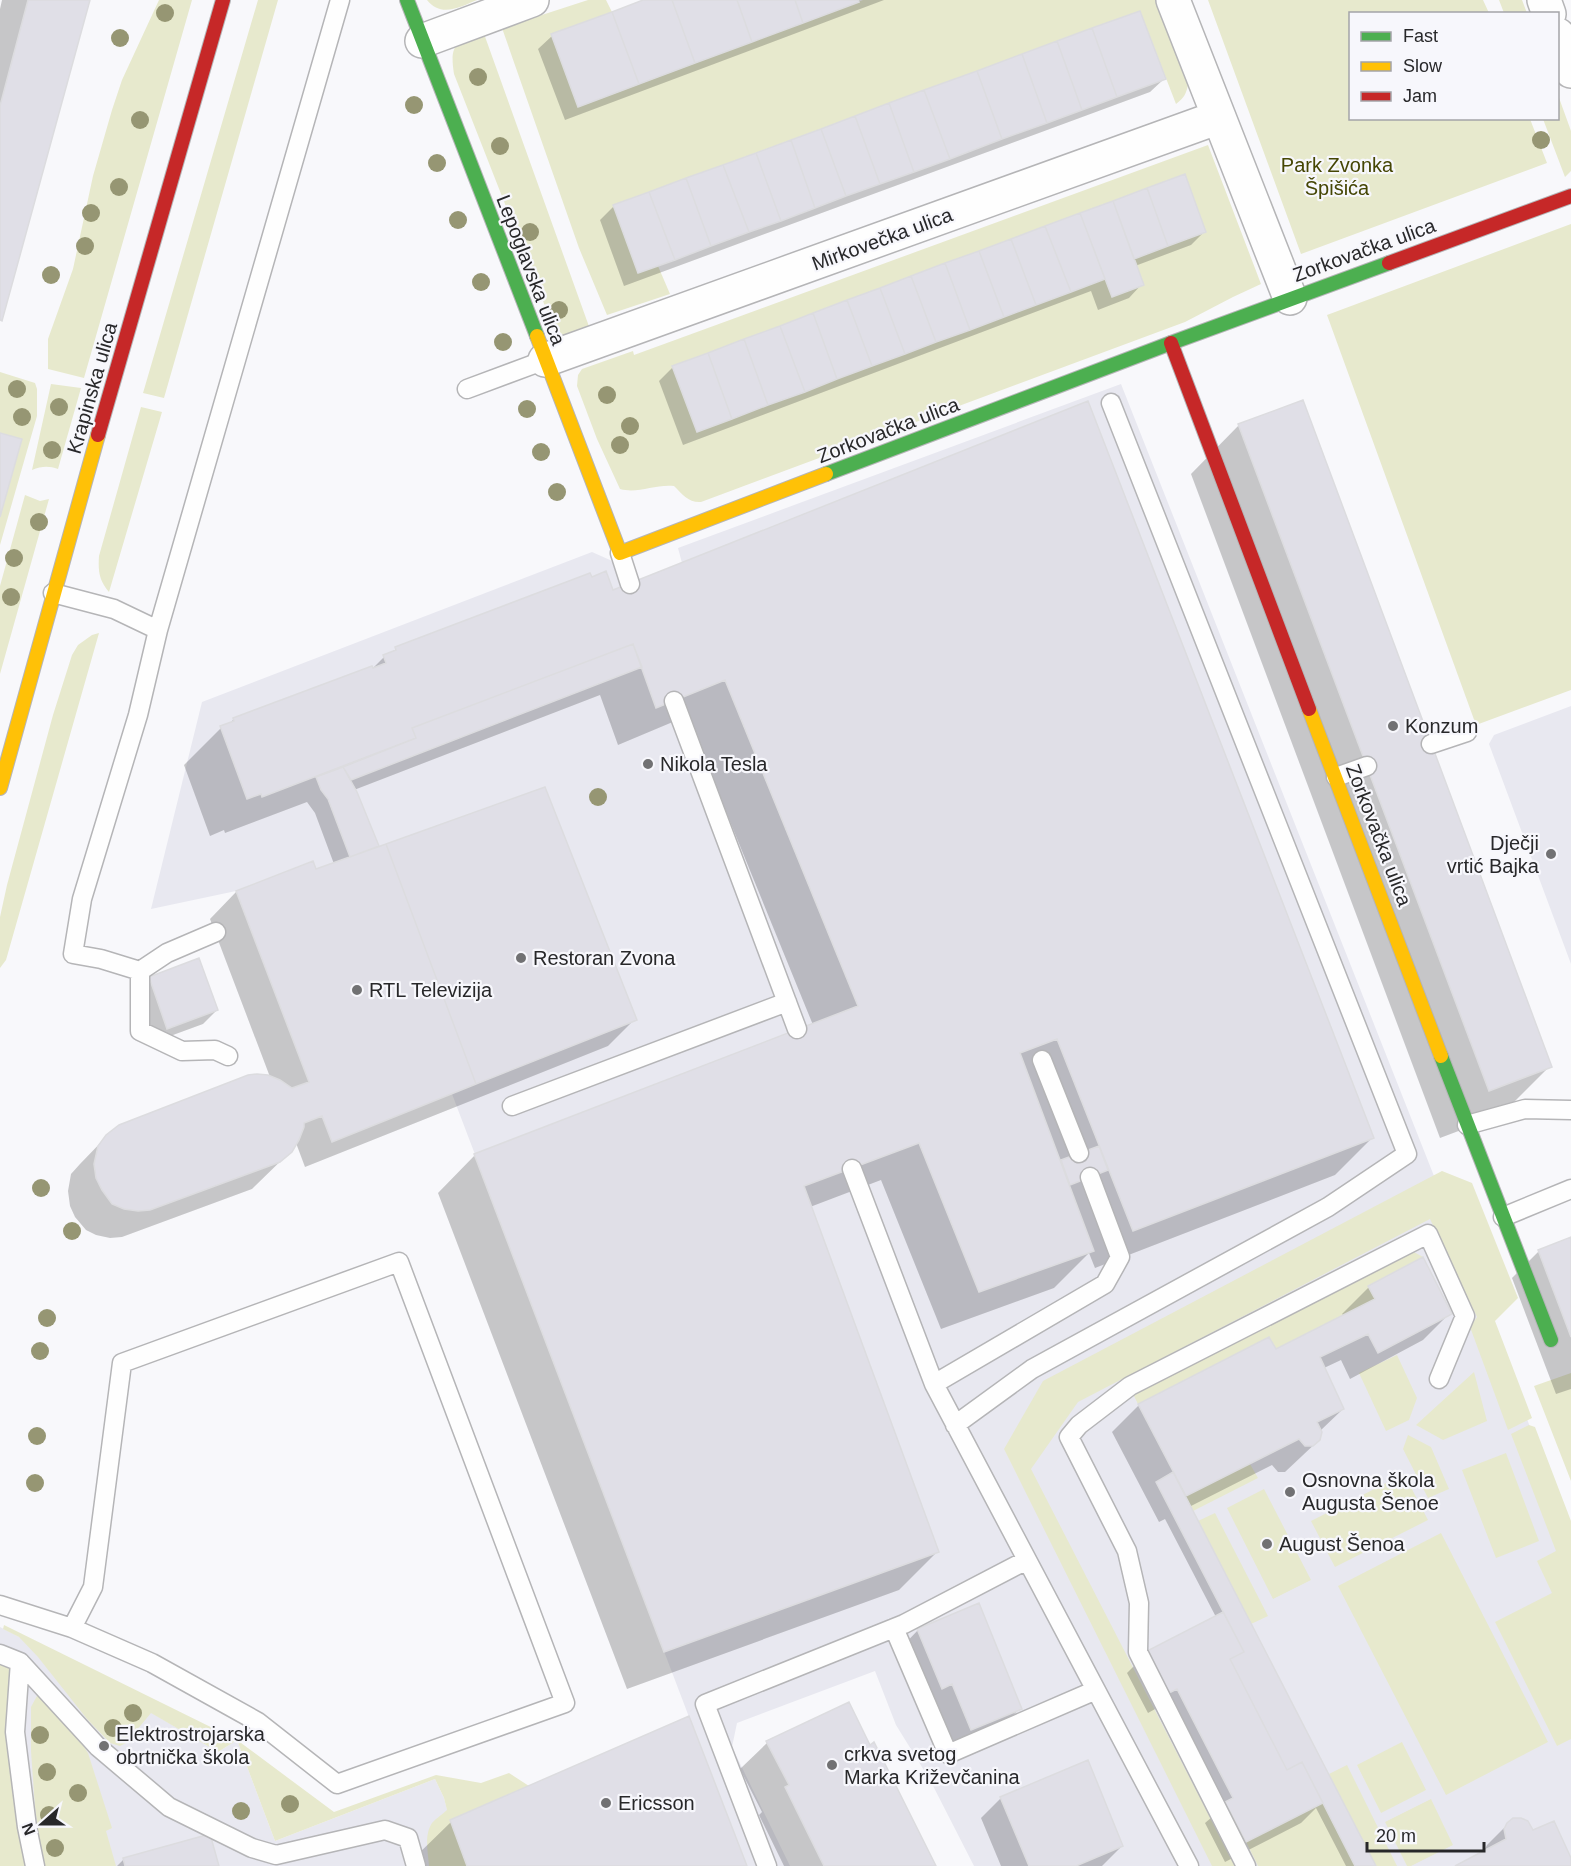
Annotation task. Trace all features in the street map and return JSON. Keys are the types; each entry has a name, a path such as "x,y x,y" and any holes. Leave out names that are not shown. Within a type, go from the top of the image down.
{"street":[{"name":"Krapinska ulica","path":"0,788 53,593 223,0"},
{"name":"Lepoglavska ulica","path":"407,0 620,553"},
{"path":"422,41 532,0"},
{"path":"1173,0 1290,298"},
{"path":"1559,40 1571,71"},
{"name":"Mirkovečka ulica","path":"545,360 1219,117"},
{"name":"Zorkovačka ulica","path":"620,553 1290,298 1571,196"},
{"name":"Zorkovačka ulica","path":"1171,343 1467,1125 1551,1340"}],"lane":[{"path":"140,971 101,959 73,954 82,899 138,715 158,630 340,0"},
{"path":"467,389 545,360"},
{"path":"955,1425 1032,1369 1328,1207 1407,1154 1110,403"},
{"path":"620,553 630,584"},
{"path":"53,593 114,609 158,630"},
{"path":"674,701 797,1029"},
{"path":"1431,744 1467,732"},
{"path":"1336,777 1367,766"},
{"path":"140,971 167,953 216,932"},
{"path":"140,971 140,1031 182,1051 215,1050 228,1056"},
{"path":"512,1106 787,1002"},
{"path":"1042,1060 1079,1153"},
{"path":"1467,1125 1525,1109 1571,1110"},
{"path":"852,1168 934,1383 1189,1866"},
{"path":"934,1383 1105,1284 1120,1257 1090,1177"},
{"path":"1503,1217 1571,1189"},
{"path":"1246,1866 1138,1652 1139,1603 1127,1551 1070,1437 1079,1425 1130,1386 1428,1234 1465,1316 1439,1378"},
{"path":"0,1605 72,1628 152,1663 258,1722 337,1784 565,1703 399,1262 122,1363 93,1587 72,1628"},
{"path":"767,1866 705,1704 894,1628 1027,1560"},
{"path":"894,1628 948,1754 1096,1690"},
{"path":"0,1654 20,1662 98,1747 169,1807 252,1848 276,1855 385,1830 408,1838 416,1866"},
{"path":"20,1662 15,1732 27,1827 35,1866"}],"shaded area":[{"path":"1121,384 1434,1176 1571,1534 1571,1866 974,1866 930,1780 896,1725 875,1671 737,1723 732,1747 790,1866 0,1866 0,1627 50,1653 218,1752 237,1740 275,1841 435,1779 444,1798 450,1820 689,1717 452,1094 386,844 316,869 312,861 236,891 151,909 202,702 592,552 610,560 635,581 682,563 678,548"},
{"name":"Dječji vrtić Bajka","path":"1571,706 1571,964 1489,744 1494,735"}],"green space":[{"path":"159,0 192,0 84,378 48,369 48,339 73,269 93,176 112,110 122,80"},
{"path":"258,0 278,0 164,398 143,393"},
{"path":"427,0 477,0 457,8 444,10 438,9"},
{"path":"588,0 606,0 612,12 551,35 579,107 863,0 1156,0 1188,85 1184,96 1176,104 1140,11 614,205 638,273 658,266 670,294 607,315 579,248 502,28"},
{"name":"Park Zvonka Špišića","path":"1208,0 1483,0 1489,12 1349,12 1349,120 1530,120 1547,163 1301,254"},
{"path":"1499,0 1522,0 1527,12 1504,12"},
{"path":"483,31 591,332 567,339 552,324 454,74 453,56 457,45"},
{"path":"1559,98 1571,131 1571,171 1565,177 1543,120 1559,120"},
{"path":"1208,145 1261,284 1185,322 701,502 689,499 674,486 620,489 597,439 577,386 578,375 582,369 633,351 634,355"},
{"path":"1571,224 1571,690 1476,725 1327,315"},
{"path":"0,372 35,383 37,416 0,545 0,517 22,439 0,433"},
{"path":"51,384 81,388 58,469 45,467 32,470"},
{"path":"141,407 162,412 109,592 100,575 99,556"},
{"path":"25,495 40,501 49,499 0,674 0,586"},
{"path":"99,633 6,960 0,968 0,917 53,715 72,655 78,645"},
{"path":"1442,1171 1472,1183 1518,1298 1495,1321 1532,1418 1508,1430 1470,1327 1477,1317 1430,1219 1078,1402 1031,1469 1235,1866 1212,1866 1004,1449 1043,1381"},
{"path":"1412,1251 1423,1257 1369,1285 1375,1299 1276,1349 1269,1337 1138,1404 1133,1394"},
{"path":"1397,1355 1417,1398 1409,1420 1386,1431 1359,1373"},
{"path":"1474,1372 1487,1421 1443,1440 1416,1425"},
{"path":"1571,1373 1571,1481 1534,1386"},
{"path":"1529,1425 1535,1427 1571,1521 1571,1739 1557,1746 1495,1622 1552,1593 1537,1561 1556,1551 1511,1434"},
{"path":"1408,1435 1431,1447 1449,1489 1428,1498 1403,1449"},
{"path":"1506,1453 1539,1541 1496,1558 1462,1470"},
{"path":"1250,1464 1258,1478 1193,1511 1186,1496"},
{"path":"1404,1474 1428,1520 1335,1567 1311,1521"},
{"path":"1264,1489 1311,1580 1273,1599 1227,1508"},
{"path":"1215,1513 1268,1616 1251,1624 1198,1521"},
{"path":"1441,1533 1548,1742 1446,1795 1338,1586"},
{"path":"4,1625 237,1740 218,1752 151,1713 126,1743 120,1746 110,1743 87,1719 38,1657 19,1637 3,1629"},
{"path":"0,1661 13,1666 30,1866 0,1866"},
{"path":"38,1694 79,1739 88,1753 112,1828 106,1831 116,1866 44,1866 35,1807 31,1751 31,1707"},
{"path":"237,1740 334,1812 436,1775 481,1783 509,1773 529,1786 450,1820 467,1866 429,1866 428,1833 434,1821 447,1810 435,1779 275,1841"},
{"path":"1402,1742 1426,1790 1381,1813 1357,1765"},
{"path":"1347,1765 1397,1866 1376,1866 1329,1774"},
{"path":"1431,1799 1453,1845 1407,1866 1385,1822"},
{"path":"1323,1803 1355,1866 1258,1866 1246,1842"}],"building":[{"path":"28,0 90,0 2,321 0,320 0,106"},
{"path":"643,0 672,0 695,63 639,84 612,12"},
{"path":"672,0 737,0 752,42 695,63"},
{"path":"737,0 795,0 803,23 752,42"},
{"path":"795,0 858,0 859,2 803,23"},
{"path":"1140,11 1166,79 1117,97 1092,28"},
{"path":"612,12 639,84 578,107 551,34"},
{"path":"1092,28 1117,97 1082,110 1057,41"},
{"path":"1057,41 1082,110 1047,123 1022,54"},
{"path":"1022,54 1047,123 1002,139 977,71"},
{"path":"977,71 1002,139 950,159 924,90"},
{"path":"924,90 950,159 914,172 889,103"},
{"path":"889,103 914,172 880,184 855,116"},
{"path":"855,116 880,184 846,196 821,129"},
{"path":"821,129 846,196 815,208 791,140"},
{"path":"791,140 815,208 781,221 756,153"},
{"path":"756,153 781,221 749,232 723,165"},
{"path":"723,165 749,232 711,246 686,178"},
{"path":"1185,174 1206,232 1168,246 1147,188"},
{"path":"686,178 711,246 675,260 649,192"},
{"path":"1147,188 1168,246 1134,259 1113,201"},
{"path":"649,192 675,260 638,273 613,205"},
{"path":"1113,201 1144,285 1112,297 1080,213"},
{"path":"1080,213 1105,279 1071,292 1045,226"},
{"path":"1045,226 1071,292 1036,305 1011,239"},
{"path":"1011,239 1036,305 1004,317 979,251"},
{"path":"979,251 1004,317 970,330 945,263"},
{"path":"945,263 970,330 936,342 911,276"},
{"path":"911,276 936,342 905,354 880,288"},
{"path":"880,288 905,354 872,366 847,300"},
{"path":"847,300 872,366 837,379 813,313"},
{"path":"813,313 837,379 805,392 780,326"},
{"path":"780,326 805,392 768,405 744,339"},
{"path":"744,339 768,405 732,419 708,353"},
{"path":"708,353 732,419 697,432 672,366"},
{"path":"1303,400 1552,1067 1489,1091 1238,424"},
{"path":"1088,401 1374,1138 1133,1231 1057,1039 1020,1053 1094,1251 979,1292 919,1143 804,1186 939,1552 664,1652 474,1154 858,1006 725,680 656,708 633,644 412,728 416,738 262,797 261,794 247,799 220,726 234,721 233,718 372,666 373,668 386,663 383,655 396,650 395,647 590,573 592,577 606,571 613,590"},
{"path":"0,433 22,439 0,517"},
{"path":"633,644 642,667 351,780 343,767 416,738 412,728"},
{"path":"343,767 357,792 379,846 350,857 328,799 321,790 316,777"},
{"name":"Restoran Zvona","path":"545,787 637,1020 476,1084 386,844"},
{"path":"386,844 476,1084 332,1142 322,1116 304,1123 299,1140 292,1152 280,1162 150,1210 124,1209 112,1204 96,1178 94,1164 98,1146 106,1135 119,1125 248,1075 268,1075 292,1088 309,1082 236,891 313,861 316,869"},
{"path":"199,958 218,1010 167,1029 149,977"},
{"path":"1099,1146 1108,1170 1070,1185 1061,1160"},
{"path":"1571,1237 1571,1337 1538,1250"},
{"path":"1423,1257 1452,1314 1378,1353 1368,1334 1320,1357 1344,1409 1317,1422 1322,1432 1320,1440 1313,1446 1305,1446 1299,1439 1186,1496 1138,1404 1269,1337 1276,1349 1375,1299 1368,1286"},
{"path":"1173,1472 1376,1866 1355,1866 1302,1762 1287,1770 1230,1659 1244,1652 1156,1482"},
{"path":"979,1603 1022,1709 971,1730 952,1684 942,1689 917,1629"},
{"path":"1223,1612 1244,1652 1230,1659 1287,1770 1302,1762 1323,1803 1246,1842 1225,1802 1233,1798 1177,1689 1169,1693 1147,1651"},
{"name":"crkva svetog Marka Križevčanina","path":"849,1702 870,1745 874,1742 936,1866 824,1866 785,1787 789,1785 766,1741"},
{"name":"Ericsson","path":"689,1716 747,1866 467,1866 450,1820"},
{"path":"1088,1760 1123,1846 1076,1866 1029,1866 1000,1797"},
{"path":"1513,1818 1528,1821 1533,1830 1554,1821 1571,1858 1571,1866 1455,1866 1506,1839 1504,1829"},
{"path":"210,1834 219,1866 125,1866 123,1858"}],"traffic: fast":[{"path":"407,0 537,336"},
{"path":"826,474 1389,263"},
{"path":"1441,1056 1551,1340"}],"traffic: slow":[{"path":"537,336 620,553 826,474"},
{"path":"0,788 98,435"},
{"path":"1309,709 1441,1056"}],"traffic: jam":[{"path":"98,435 223,0"},
{"path":"1389,263 1571,196"},
{"path":"1171,343 1309,709"}],"place":[{"name":"Konzum","path":"1393,726"},
{"name":"Nikola Tesla","path":"648,764"},
{"name":"Dječji vrtić Bajka","path":"1551,854"},
{"name":"Restoran Zvona","path":"521,958"},
{"name":"RTL Televizija","path":"357,990"},
{"name":"Osnovna škola Augusta Šenoe","path":"1290,1492"},
{"name":"August Šenoa","path":"1267,1544"},
{"name":"Elektrostrojarska obrtnička škola","path":"104,1746"},
{"name":"crkva svetog Marka Križevčanina","path":"832,1765"},
{"name":"Ericsson","path":"606,1803"}]}
